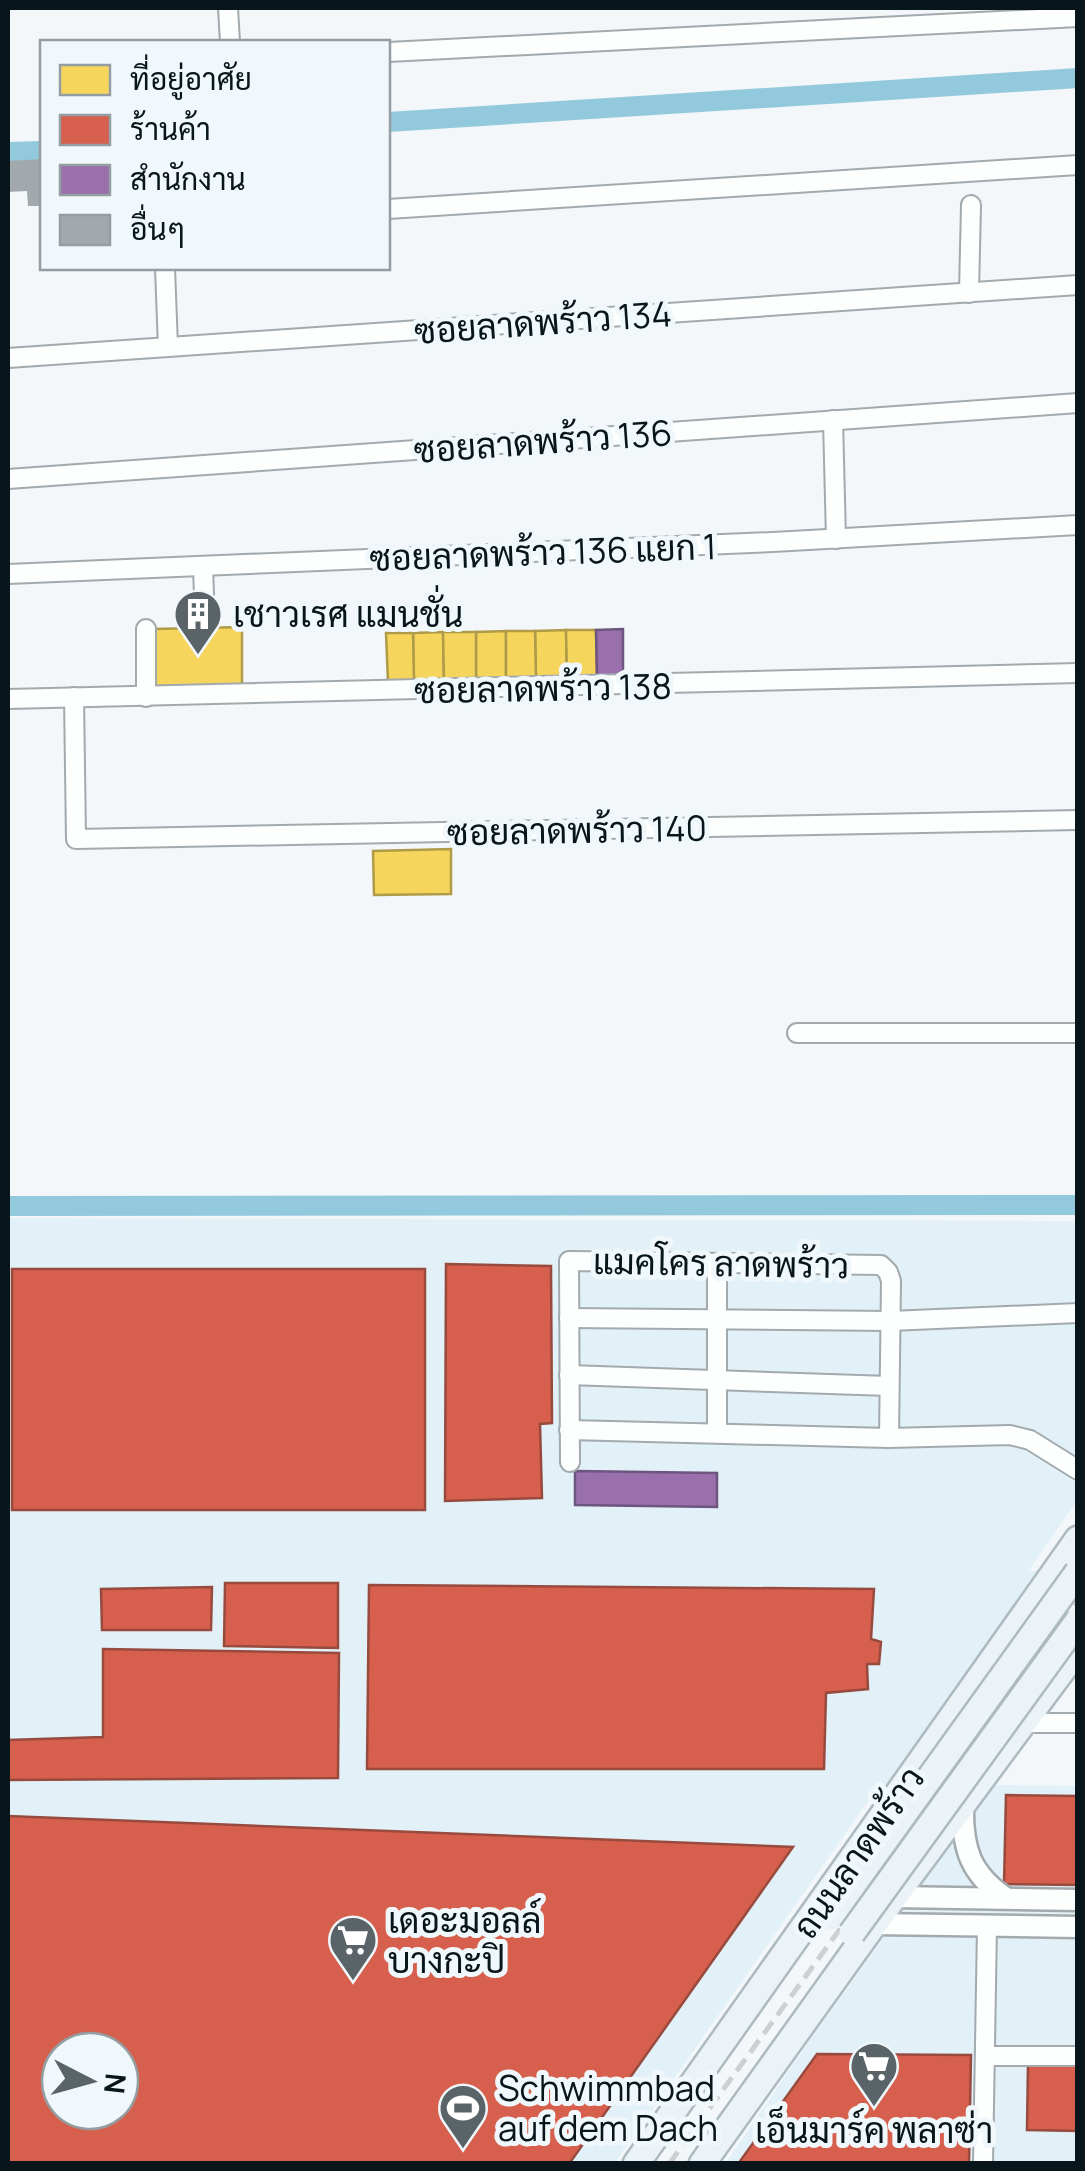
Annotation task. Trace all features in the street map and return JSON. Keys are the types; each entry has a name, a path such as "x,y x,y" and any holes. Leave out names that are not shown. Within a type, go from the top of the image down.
{"main road":[{"name":"ถนนลาดพร้าว","path":"636,2164 1078,1539"},
{"path":"653,2164 1078,1572"},
{"path":"684,2164 1078,1621"},
{"name":"ถนนลาดพร้าว","path":"702,2164 1078,1649"},
{"path":"831,1890 894,1897"},
{"path":"831,1890 874,1924"}],"street":[{"path":"228,8 230,40"},
{"path":"390,52 1078,17"},
{"path":"390,209 1078,164"},
{"path":"969,292 971,205"},
{"path":"165,270 168,347"},
{"name":"ซอยลาดพร้าว 134","path":"8,358 1078,285"},
{"name":"ซอยลาดพร้าว 136","path":"8,479 1078,403"},
{"path":"833,420 836,539"},
{"name":"ซอยลาดพร้าว 136 แยก 1","path":"8,574 1078,525"},
{"path":"202,566 204,596"},
{"path":"146,629 146,697"},
{"name":"ซอยลาดพร้าว 138","path":"8,699 1078,673"},
{"name":"ซอยลาดพร้าว 140","path":"74,698 76,839 1078,820"},
{"path":"797,1033 1078,1034"},
{"name":"แมคโคร ลาดพร้าว","path":"570,1462 570,1262 882,1266 891,1281 889,1438"},
{"path":"717,1264 717,1432"},
{"path":"568,1318 890,1321 1078,1313"},
{"path":"569,1375 890,1386"},
{"path":"569,1430 889,1438 1010,1435 1030,1440 1075,1463"},
{"path":"1024,1723 1078,1723"},
{"path":"963,1805 964,1842 970,1859 989,1887 1008,1900"},
{"path":"894,1897 1078,1900"},
{"path":"874,1924 1078,1927"},
{"path":"983,2164 987,1926"},
{"path":"985,2056 1078,2056"}],"shaded area":[{"path":"8,1218 1077,1221 1077,1501 1028,1571 1055,1571 897,1797 871,1797 615,2163 8,2163"},
{"path":"994,1785 1077,1786 1077,2163 725,2164 810,2040"}],"building: ที่อยู่อาศัย":[{"name":"เชาวเรศ แมนชั่น","path":"242,627 242,685 153,686 154,629"},
{"path":"566,630 567,679 536,679 535,631"},
{"path":"566,630 596,630 597,678 567,679"},
{"path":"506,631 506,680 476,680 476,632"},
{"path":"506,631 535,631 536,679 506,680"},
{"path":"443,632 444,681 414,682 413,633"},
{"path":"443,632 476,632 476,680 444,681"},
{"path":"386,633 413,633 414,682 388,682"},
{"path":"451,849 451,894 374,895 373,851"}],"building: ร้านค้า":[{"path":"446,1264 551,1266 552,1423 540,1424 542,1498 445,1501"},
{"path":"12,1269 425,1269 425,1510 12,1510"},
{"path":"225,1583 338,1583 338,1648 224,1646"},
{"path":"369,1585 874,1589 871,1639 881,1642 879,1664 867,1664 868,1689 826,1693 824,1769 367,1769"},
{"path":"212,1587 211,1630 102,1630 101,1589"},
{"path":"103,1649 339,1653 338,1778 8,1780 8,1740 103,1737"},
{"path":"1006,1795 1078,1796 1078,1885 1004,1884"},
{"name":"เดอะมอลล์ บางกะปิ","path":"8,1816 793,1847 569,2164 8,2164"},
{"name":"เอ็นมาร์ค พลาซ่า","path":"817,2054 971,2055 969,2164 738,2164"},
{"path":"1028,2064 1078,2064 1078,2131 1027,2130"}],"building: สำนักงาน":[{"path":"623,629 623,678 597,678 596,630"},
{"path":"575,1471 717,1473 717,1507 575,1505"}],"building: อื่นๆ":[{"path":"40,159 40,206 28,206 27,191 8,192 8,161"}],"waterway":[{"path":"390,122 1078,78"},
{"path":"8,152 40,151"},
{"path":"8,1206 1078,1205"}],"railway":[{"path":"669,2164 1078,1602"}],"place":[{"name":"เชาวเรศ แมนชั่น","path":"198,656"},
{"name":"เดอะมอลล์ บางกะปิ","path":"353,1982"},
{"name":"เอ็นมาร์ค พลาซ่า","path":"874,2108"},
{"name":"Schwimmbad auf dem Dach","path":"463,2150"}]}
